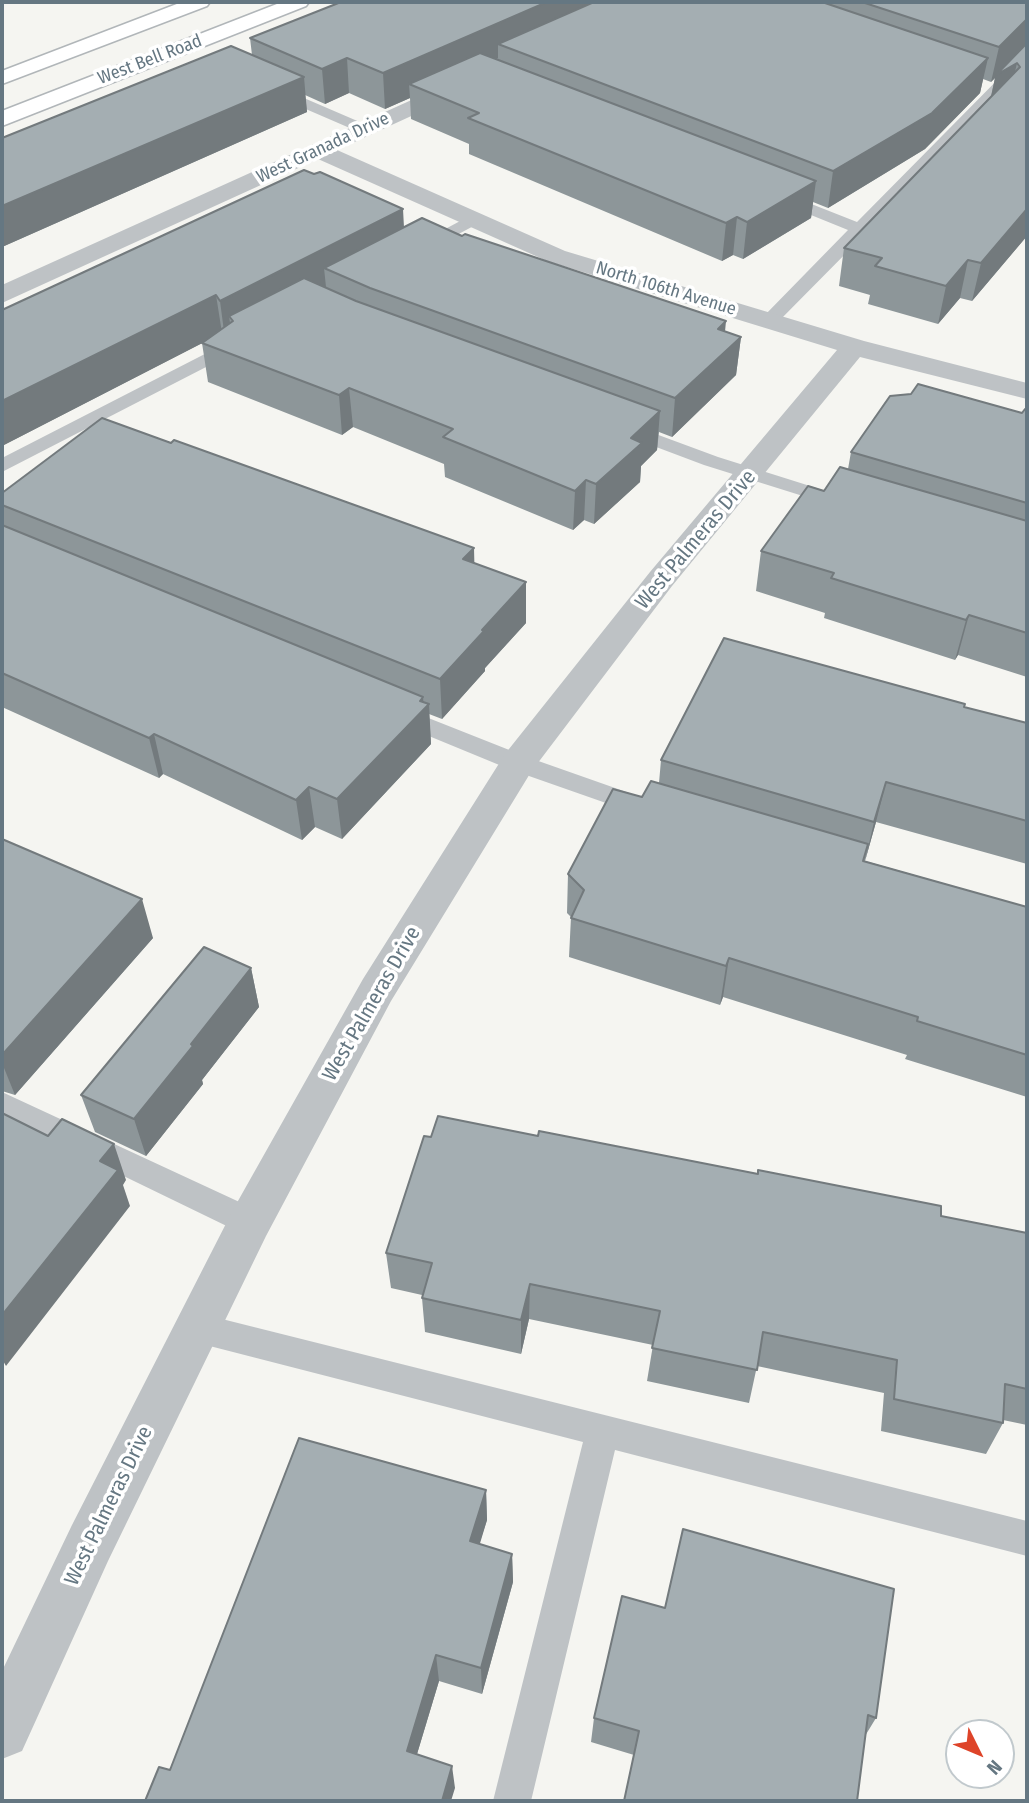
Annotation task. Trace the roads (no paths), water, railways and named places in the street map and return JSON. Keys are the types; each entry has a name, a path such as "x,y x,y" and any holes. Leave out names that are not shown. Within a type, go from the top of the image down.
{"main road":[{"name":"West Bell Road","path":"2,78 200,2"},
{"name":"West Bell Road","path":"2,118 299,2"}],"street":[{"name":"West Granada Drive","path":"2,295 477,78"},
{"name":"North 106th Avenue","path":"318,150 556,256 854,347 1027,391"},
{"name":"West Palmeras Drive","path":"2,1731 90,1543 250,1222 377,990 518,763 661,579 854,347"}],"lane":[{"path":"769,321 860,229 989,88 1027,58"},
{"path":"265,86 364,129"},
{"path":"770,194 860,229"},
{"path":"404,256 475,218"},
{"path":"2,466 247,338"},
{"path":"610,423 751,474 855,506"},
{"path":"376,705 518,763 663,813"},
{"path":"2,1104 250,1222"},
{"path":"198,1328 1027,1539"},
{"path":"512,1801 603,1431"}]}
